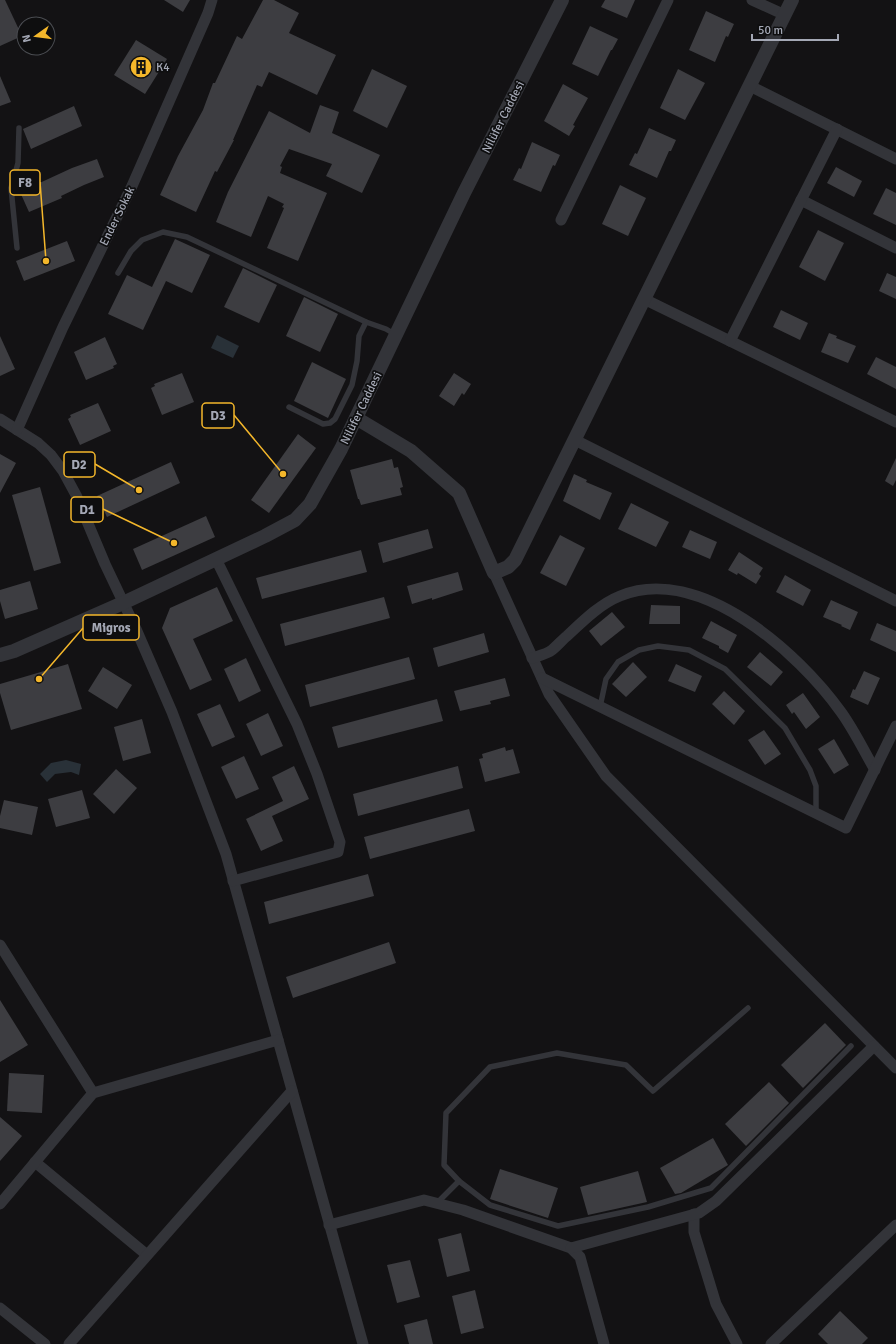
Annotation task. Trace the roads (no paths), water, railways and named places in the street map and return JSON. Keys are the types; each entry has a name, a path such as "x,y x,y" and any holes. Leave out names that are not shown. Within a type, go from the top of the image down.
{"street":[{"name":"Ender Sokak","path":"17,430 63,327 132,186 208,13 212,0"},
{"name":"Nilüfer Caddesi","path":"0,655 123,603 216,559 294,520 310,504 341,449 464,193 562,0"},
{"path":"562,220 668,0"},
{"path":"752,0 785,15"},
{"path":"494,573 508,567 515,560 792,0"},
{"path":"750,86 896,159"},
{"path":"730,341 836,129"},
{"path":"801,200 896,248"},
{"path":"644,299 896,422"},
{"path":"356,418 411,451 459,493 549,694 606,776 896,1068"},
{"path":"0,419 38,443 63,471 76,495 105,564 174,718 226,854 363,1344"},
{"path":"575,440 896,601"},
{"path":"216,559 297,724 317,774 340,842 338,852 233,881"},
{"path":"532,658 551,650 592,613 620,596 651,588 685,592 726,608 774,640 814,679 842,712 875,770"},
{"path":"542,678 846,828 896,726"},
{"path":"0,945 93,1093"},
{"path":"0,1204 93,1093 278,1040"},
{"path":"571,1248 699,1213 716,1201 874,1046"},
{"path":"69,1344 292,1091"},
{"path":"35,1162 147,1255"},
{"path":"330,1225 424,1200 463,1210 571,1248 580,1257 604,1344"},
{"path":"694,1214 694,1232 716,1304 737,1344"},
{"path":"771,1344 896,1225"},
{"path":"0,1308 44,1344"}],"lane":[{"path":"17,248 11,188 18,163 19,128"},
{"path":"118,273 130,251 142,240 163,232 187,237 396,335"},
{"path":"289,407 322,424 330,423 335,419 352,385 357,361 359,336 366,322"},
{"path":"600,707 606,679 618,662 639,650 658,646 689,650 725,669 785,728 810,770 816,786 816,814"},
{"path":"748,1008 653,1091 626,1065 557,1054 490,1067 446,1114 444,1165 459,1181 490,1205 558,1226 648,1207 711,1188 851,1046"},
{"path":"437,1204 459,1181"}],"place":[{"name":"K4","path":"141,67"},
{"name":"F8","path":"46,261"},
{"name":"D3","path":"283,474"},
{"name":"D2","path":"139,490"},
{"name":"D1","path":"174,543"},
{"name":"Migros","path":"39,679"}]}
